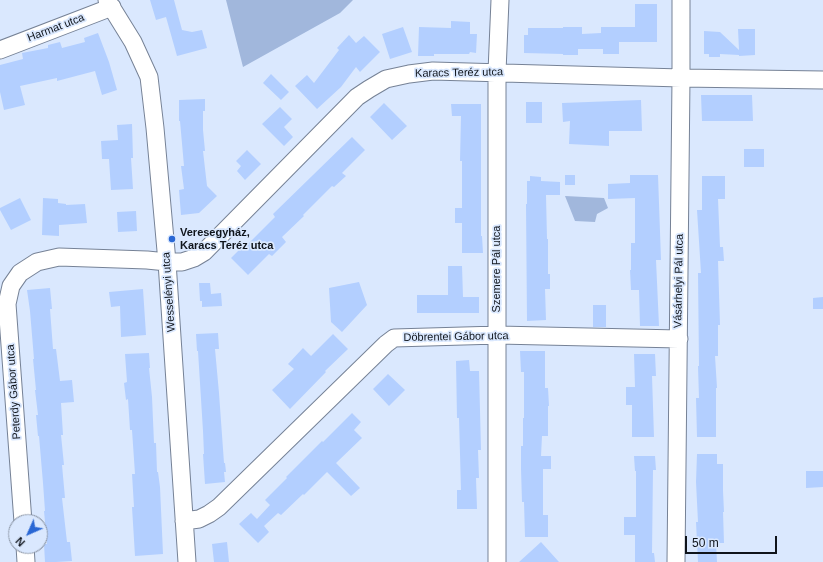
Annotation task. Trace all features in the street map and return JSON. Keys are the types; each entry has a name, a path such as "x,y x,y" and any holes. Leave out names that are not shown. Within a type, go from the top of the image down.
{"street":[{"name":"Szemere Pál utca","path":"497,562 497,72 500,0"},
{"name":"Vásárhelyi Pál utca","path":"676,562 681,0"},
{"name":"Harmat utca","path":"0,50 109,4"},
{"name":"Wesselényi utca","path":"109,4 133,42 149,77 167,262 187,562"},
{"name":"Karacs Teréz utca","path":"167,262 182,262 194,258 204,252 338,115 357,97 386,79 433,71 681,78 823,80"},
{"name":"Peterdy Gábor utca","path":"22,514 7,304 11,286 20,274 38,262 59,258 147,260 167,262"},
{"name":"Döbrentei Gábor utca","path":"184,520 199,519 219,507 386,344 394,338 498,335 679,339"}],"shaded area":[{"path":"226,0 353,0 340,13 243,67"},
{"path":"565,196 604,198 608,208 597,214 595,222 575,221"}],"building":[{"path":"150,0 174,0 182,30 192,32 202,30 207,48 177,56 166,17 156,20"},
{"path":"635,4 657,4 657,42 619,42 619,54 603,54 603,49 578,49 578,55 524,53 524,35 528,35 528,28 582,27 582,34 601,33 601,27 635,27"},
{"path":"451,21 470,22 470,34 477,34 476,53 470,52 469,54 434,54 434,56 418,56 419,27 451,28"},
{"path":"403,27 412,52 390,59 382,34"},
{"path":"738,29 755,29 755,55 739,56 720,54 720,57 709,57 709,54 704,54 704,31 720,32 739,50"},
{"path":"98,33 109,62 117,90 102,95 95,71 57,81 57,78 20,86 25,105 4,110 0,92 0,65 23,59 22,53 48,48 48,45 60,42 62,48 85,42 84,38"},
{"path":"349,35 356,43 364,36 380,52 360,72 356,67 341,87 317,109 295,86 307,75 314,83 339,50 337,48"},
{"path":"271,74 289,92 281,100 263,83"},
{"path":"701,95 752,95 753,121 702,121"},
{"path":"205,99 205,111 203,111 203,130 205,151 203,151 207,186 217,196 199,213 181,215 179,190 184,189 181,166 184,166 179,121 179,100"},
{"path":"641,100 642,131 609,131 609,146 569,144 570,121 563,122 562,103"},
{"path":"526,102 542,102 542,123 526,123"},
{"path":"384,103 407,126 392,140 370,117"},
{"path":"451,104 481,104 481,236 483,253 462,253 462,223 455,223 455,208 462,208 462,161 460,161 461,116 452,116"},
{"path":"280,107 292,119 284,127 293,137 284,146 262,124"},
{"path":"132,124 133,158 131,158 133,189 111,190 109,159 102,159 101,141 118,140 117,125"},
{"path":"352,137 365,150 342,173 346,176 334,187 332,186 282,237 286,242 272,256 269,254 248,275 231,258 243,246 245,247 275,217 273,214"},
{"path":"744,149 764,149 764,167 744,167"},
{"path":"247,150 261,164 245,180 237,171 241,166 236,161"},
{"path":"565,175 575,175 575,185 565,185"},
{"path":"630,175 658,175 661,260 656,260 659,326 640,326 639,290 631,290 631,243 635,243 635,198 608,199 608,184 630,183"},
{"path":"530,176 541,177 541,181 560,182 560,195 546,195 548,274 550,274 550,289 545,289 546,320 527,321 526,204 527,181 530,181"},
{"path":"702,176 725,176 725,199 718,199 720,247 723,247 724,261 718,261 720,325 718,325 718,356 715,356 717,388 716,437 697,437 696,398 699,398 698,273 701,273 697,210 702,210"},
{"path":"20,198 31,220 11,230 0,208"},
{"path":"43,198 58,199 58,203 66,205 85,204 87,223 59,225 59,236 42,235"},
{"path":"136,211 137,231 118,232 117,212"},
{"path":"448,266 462,266 463,297 479,297 479,313 417,313 417,295 448,295"},
{"path":"359,282 367,305 342,332 331,322 329,288"},
{"path":"199,283 210,283 211,294 221,293 222,306 202,307 202,301 200,301"},
{"path":"50,288 53,349 56,349 60,381 72,380 74,402 61,403 63,435 61,435 65,498 62,498 67,542 70,542 72,561 45,562 45,554 48,554 48,514 44,514 39,436 36,415 38,415 35,390 34,359 27,290"},
{"path":"143,289 146,335 121,337 120,306 111,307 109,292"},
{"path":"823,297 823,309 813,309 813,298"},
{"path":"593,305 606,305 606,327 593,327"},
{"path":"218,333 219,349 215,349 226,472 224,472 225,482 205,484 196,334"},
{"path":"333,334 348,349 325,371 326,372 290,409 272,390 294,369 288,364 303,348 311,356"},
{"path":"520,351 545,351 545,388 548,388 549,406 548,436 542,436 541,456 551,456 551,469 543,469 543,515 548,515 548,537 525,537 521,469 521,446 523,446 524,418 524,372 521,372"},
{"path":"149,353 154,443 156,443 157,472 160,487 163,554 135,556 132,507 134,507 132,474 135,474 132,430 130,430 128,399 126,400 124,383 127,382 125,354"},
{"path":"634,354 655,354 656,376 652,376 654,437 632,437 632,405 626,405 626,387 635,387"},
{"path":"469,360 470,371 479,371 481,450 478,450 479,478 476,478 477,509 457,509 457,490 461,490 459,418 457,418 456,361"},
{"path":"388,374 405,390 389,406 373,389"},
{"path":"352,413 361,422 354,430 362,438 336,463 360,488 351,496 327,472 281,515 278,513 264,526 269,532 258,543 239,524 251,513 257,519 270,505 265,500 322,441 323,442"},
{"path":"697,454 717,454 717,464 723,464 724,543 716,543 717,562 698,562 696,522 698,522 696,482"},
{"path":"634,456 655,456 656,470 653,470 652,553 654,553 655,562 635,562 635,535 624,535 624,517 636,517 636,471"},
{"path":"806,471 823,471 823,487 806,488"},
{"path":"227,542 229,562 214,562 212,544"},
{"path":"541,542 559,562 519,562"}],"place":[{"name":"Veresegyház, Karacs Teréz utca","path":"172,239"}]}
